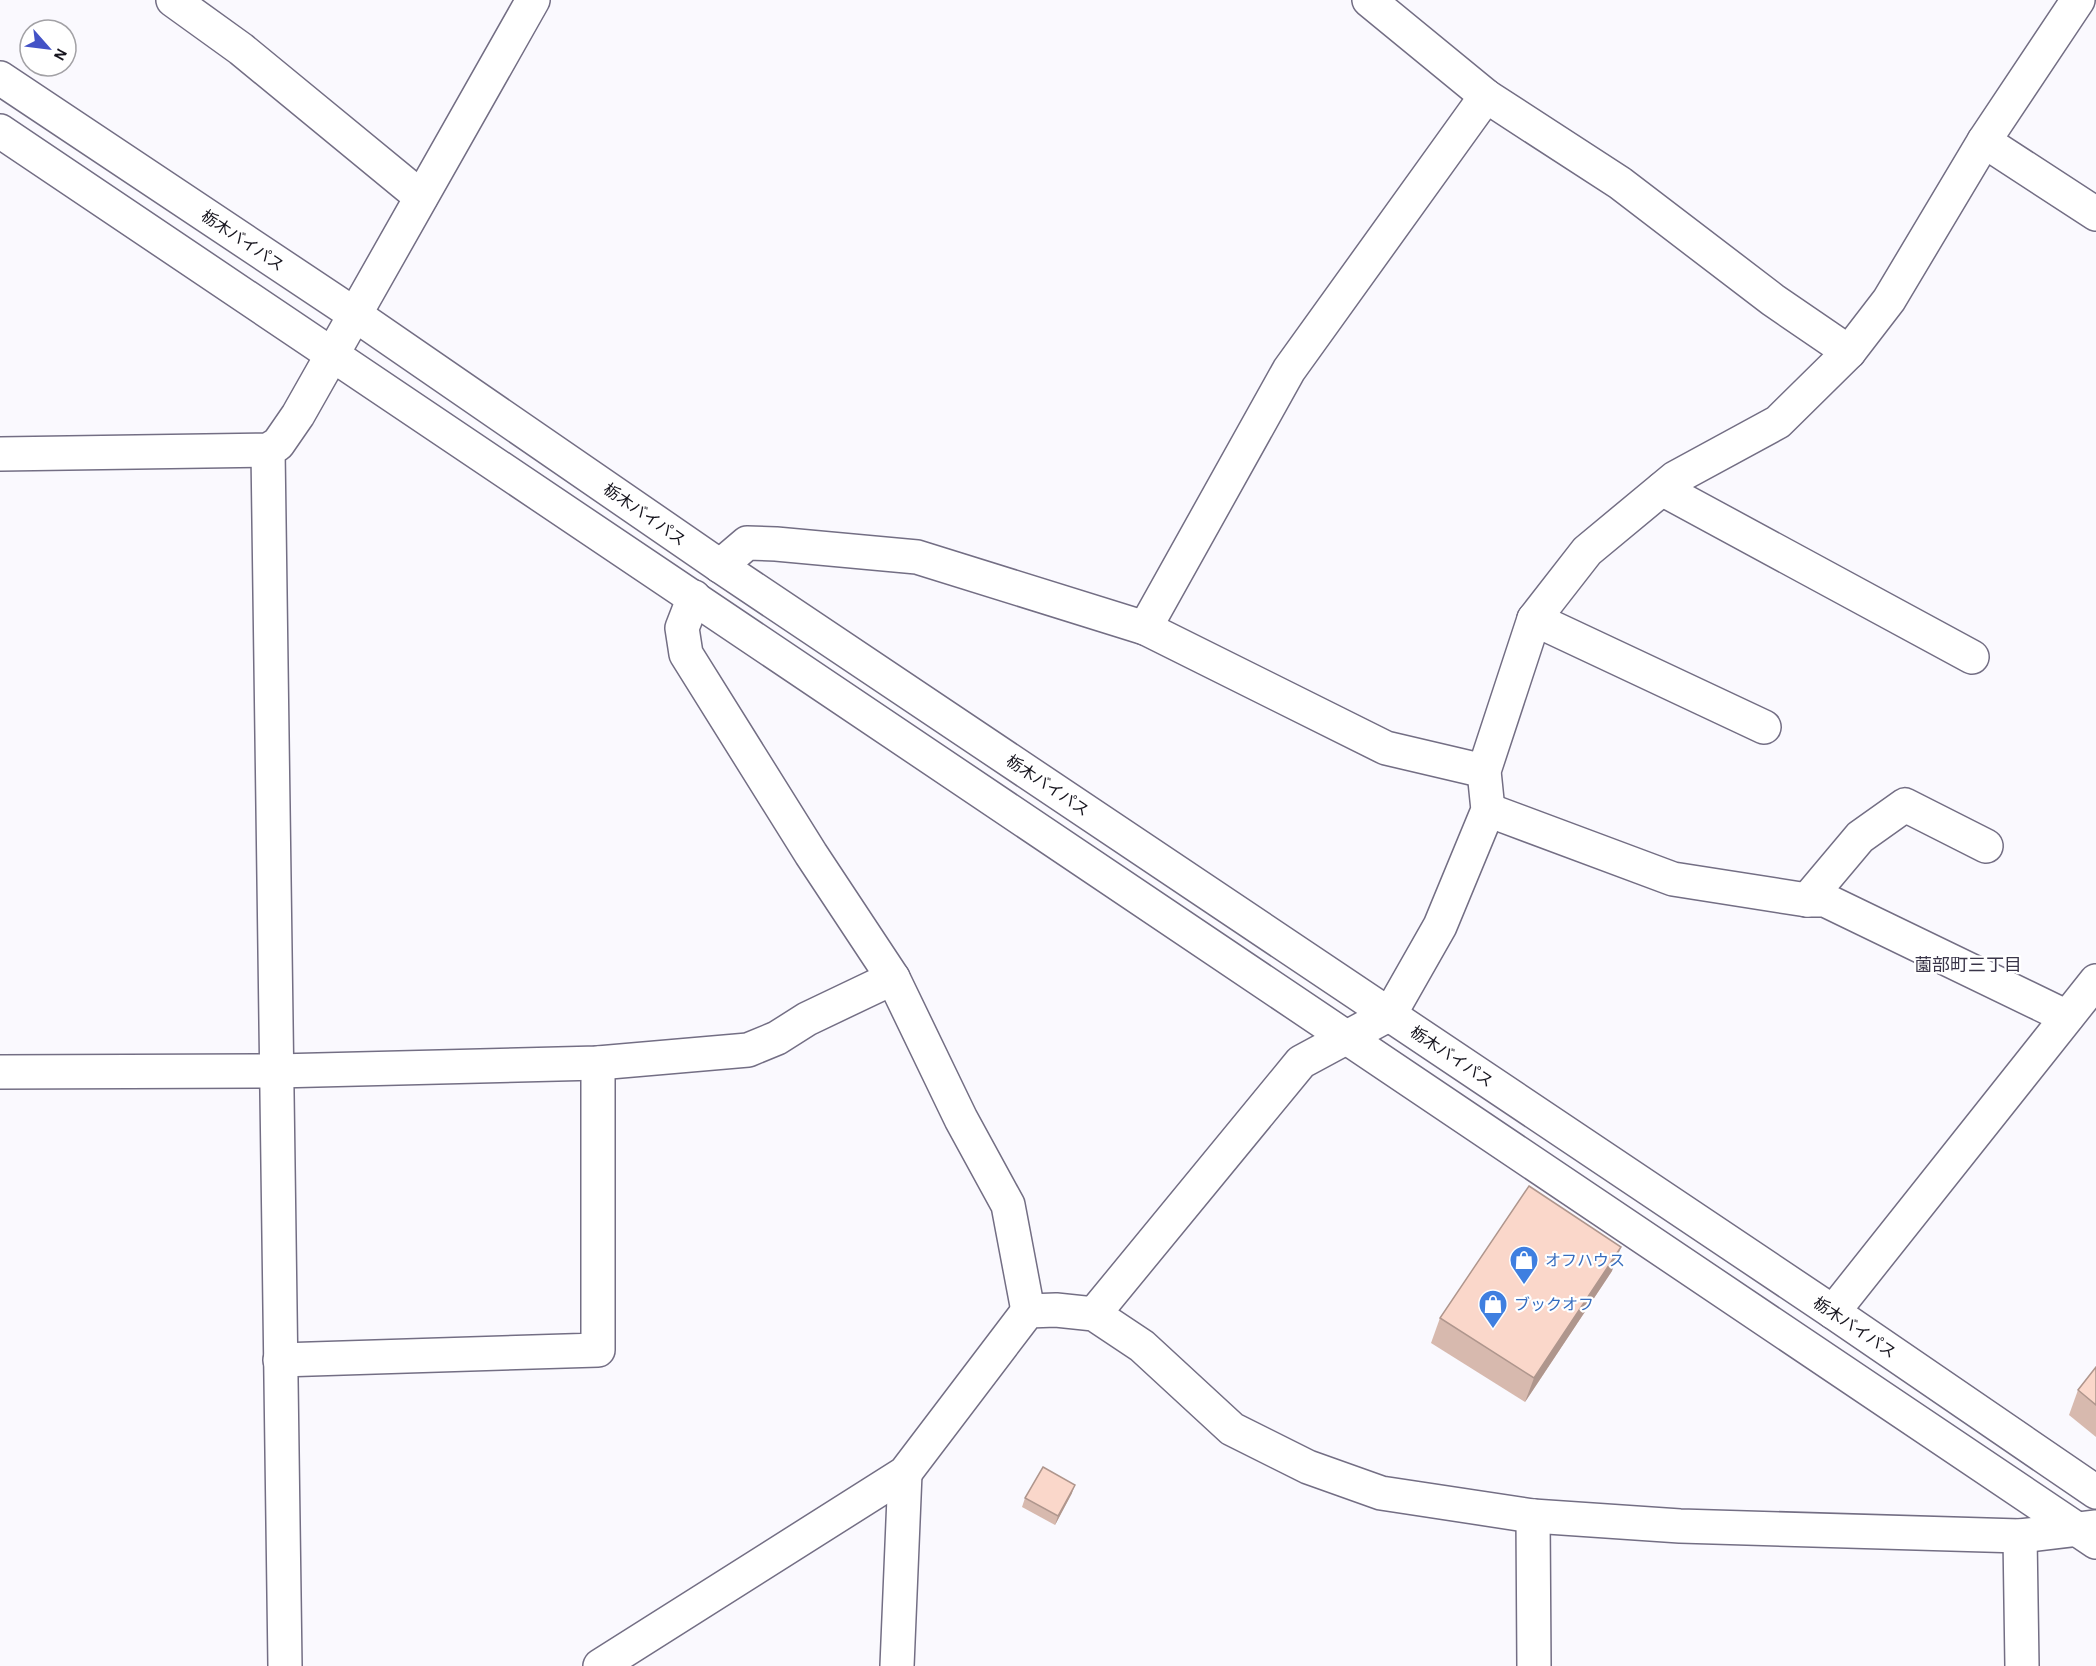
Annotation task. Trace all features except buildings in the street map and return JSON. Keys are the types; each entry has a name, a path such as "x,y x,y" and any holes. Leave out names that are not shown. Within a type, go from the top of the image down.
{"street":[{"path":"173,0 241,49 421,197"},
{"path":"0,454 268,450 278,444 288,434 533,0"},
{"path":"1369,0 1486,96 1620,183 1773,300 1849,352"},
{"path":"1094,1314 1301,1062 1390,1014 1440,926 1488,810 1484,771 1534,619 1587,551 1675,478 1778,422 1849,352 1889,300 1984,141 2078,0"},
{"name":"栃木バイパス","path":"0,78 354,314 720,566 1833,1312 2096,1492"},
{"path":"1145,628 1289,370 1486,96"},
{"path":"0,131 1346,1037 2090,1533"},
{"path":"1984,141 2096,214"},
{"path":"268,450 285,1666"},
{"path":"1662,489 1972,657"},
{"path":"720,566 747,543 917,557 1145,628 1386,748 1484,771"},
{"path":"600,1666 905,1473 1028,1311 1008,1205 961,1119 893,978 811,854 686,654 682,628 694,597"},
{"path":"1534,619 1764,727"},
{"path":"1807,900 1860,837 1905,805 1986,846"},
{"path":"1488,810 1673,879 1807,900 1825,900 2067,1017"},
{"path":"0,1072 277,1071 598,1063 748,1050 777,1038 807,1019 893,978"},
{"path":"1833,1312 2096,981"},
{"path":"280,1360 598,1350 598,1063"},
{"path":"1028,1311 1056,1310 1094,1314 1142,1346 1232,1430 1308,1467 1381,1493 1533,1516 1680,1526 2020,1536 2090,1533"},
{"path":"897,1666 905,1473"},
{"path":"1533,1516 1534,1666"},
{"path":"2020,1536 2022,1666"}],"place":[{"name":"オフハウス","path":"1524,1286"},
{"name":"ブックオフ","path":"1493,1330"}],"district":[{"name":"薗部町三丁目","path":"1968,965"}]}
